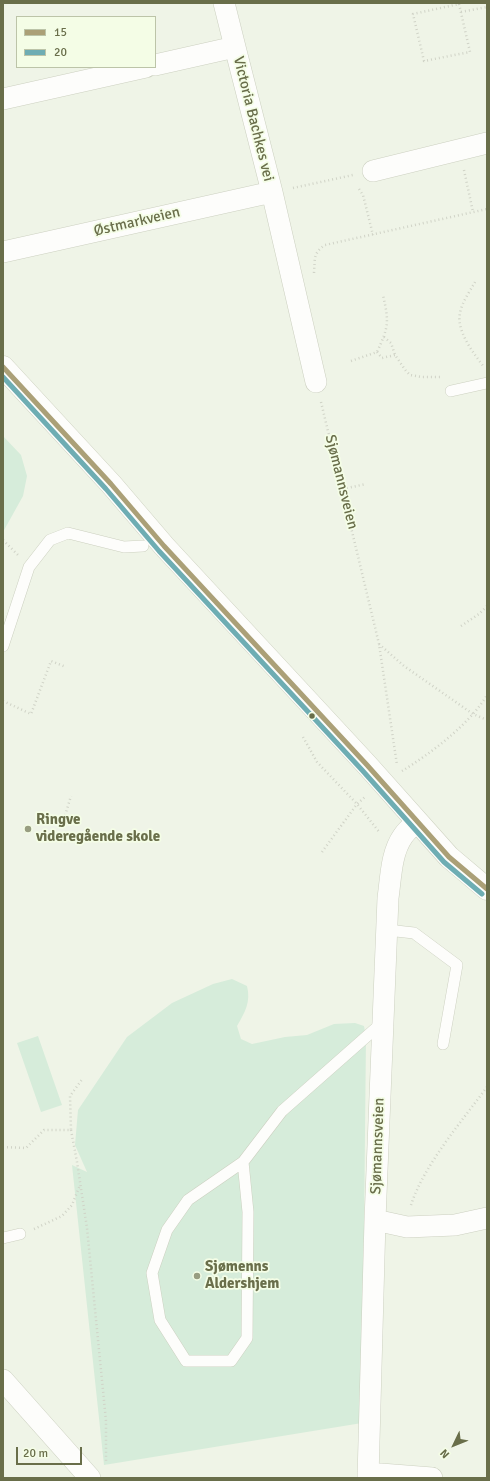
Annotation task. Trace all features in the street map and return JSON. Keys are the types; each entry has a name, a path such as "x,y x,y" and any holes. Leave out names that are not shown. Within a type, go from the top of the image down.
{"street":[{"name":"Victoria Bachkes vei","path":"224,3 272,192"},
{"name":"Victoria Bachkes vei","path":"156,65 235,47"},
{"path":"3,99 142,68"},
{"path":"373,171 487,143"},
{"name":"Østmarkveien","path":"3,252 272,192"},
{"path":"272,192 316,382"},
{"path":"3,367 449,858 487,889"},
{"name":"Sjømannsveien","path":"368,1476 388,898 393,860 398,845 404,835 417,822"},
{"path":"376,1220 407,1227 454,1225 487,1218"},
{"path":"3,1380 90,1478"},
{"path":"368,1476 432,1478"}],"lane":[{"path":"453,390 487,383"},
{"path":"3,646 29,567 50,540 68,533 124,547 143,546"},
{"path":"388,930 414,933 457,965 443,1044"},
{"path":"243,1162 248,1212 247,1338 231,1361 186,1361 160,1320 152,1273 167,1230 188,1200 243,1162 282,1111 384,1021"},
{"path":"3,1238 20,1234"}],"path":[{"path":"459,4 461,12 470,52 424,61 413,14 459,4"},
{"path":"461,12 487,7"},
{"path":"463,163 473,212"},
{"path":"272,192 373,171"},
{"path":"359,189 364,195 373,235"},
{"path":"314,275 315,256 319,249 325,245 487,209"},
{"path":"475,282 460,313 459,322 465,339 473,353 487,370"},
{"path":"351,361 377,352 384,337 388,319 383,295"},
{"path":"384,337 391,344 395,355 406,372 416,377 447,378 453,390"},
{"path":"377,352 382,358 395,355"},
{"name":"Sjømannsveien","path":"316,382 343,488 379,644 397,766"},
{"path":"343,488 366,484"},
{"path":"461,626 479,614 487,606"},
{"path":"379,644 404,666 473,714 487,720"},
{"path":"3,702 31,714 51,661 66,667"},
{"path":"398,773 420,761 456,730 473,714 487,695"},
{"path":"303,737 317,762 357,804 382,834"},
{"path":"64,819 71,796"},
{"path":"322,852 357,804"},
{"path":"83,1078 70,1096 71,1130 87,1228 106,1421 106,1464"},
{"path":"407,1227 408,1215 414,1195 431,1165 487,1087"},
{"path":"3,1148 26,1148 44,1130 71,1130"},
{"path":"20,1234 41,1227 62,1216 72,1205 80,1185"}],"green space":[{"path":"3,436 21,455 27,476 23,496 3,532"},
{"path":"232,979 247,986 248,1002 237,1026 241,1039 252,1044 285,1037 307,1035 334,1024 355,1023 364,1026 366,1037 362,1423 104,1465 72,1165 87,1172 75,1145 78,1110 127,1037 172,1003 213,984"},
{"path":"38,1036 62,1105 41,1112 17,1043"}],"transit line":[{"name":"15","path":"3,367 111,484 164,546 367,765 449,857 487,889"},
{"name":"20","path":"3,377 106,489 159,551 362,770 444,862 482,894"}],"place":[{"name":"Ringve videregående skole","path":"28,829"},
{"name":"Sjømenns Aldershjem","path":"197,1276"}]}
